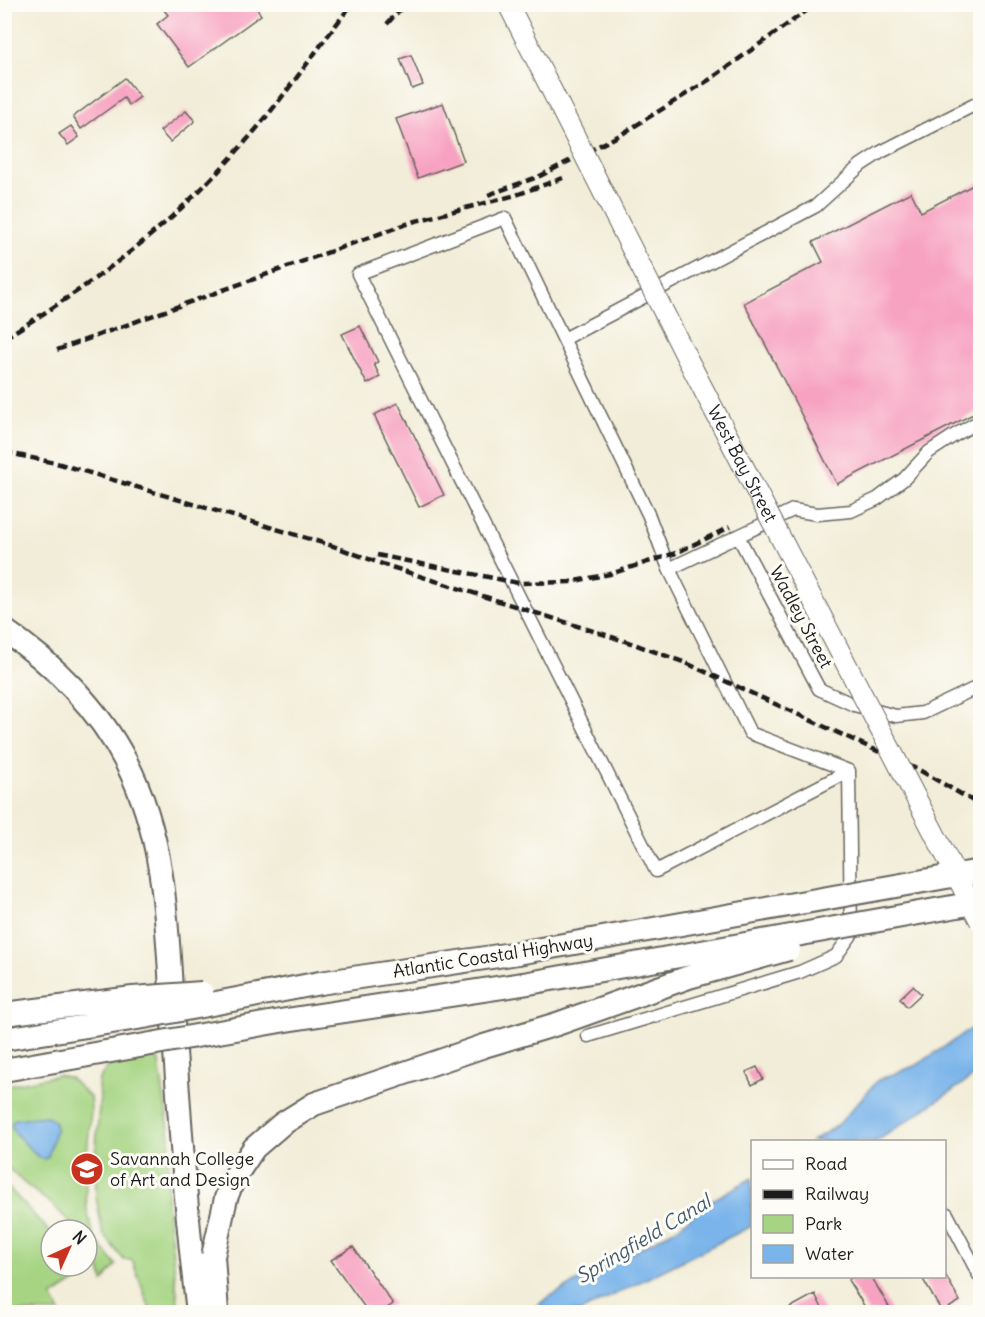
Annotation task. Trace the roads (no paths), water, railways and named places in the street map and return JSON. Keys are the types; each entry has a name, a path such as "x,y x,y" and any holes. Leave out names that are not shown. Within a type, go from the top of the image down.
{"highway":[{"path":"4,630 33,650 59,674 103,726 126,762 151,826 161,875 183,1162 198,1312"},
{"name":"Atlantic Coastal Highway","path":"4,1039 144,1017 320,983 518,953 981,871"},
{"name":"Atlantic Coastal Highway","path":"4,1070 286,1020 541,981 981,902"},
{"path":"217,1312 213,1256 226,1198 234,1178 254,1148 282,1124 314,1104 484,1046 557,1024 689,977 745,963 874,921"},
{"path":"4,1014 133,998 320,983"}],"main road":[{"name":"West Bay Street","path":"508,4 682,348 981,921"}],"street":[{"path":"564,339 816,206 861,165 881,152 981,102"},
{"path":"505,218 648,516 669,569 750,733 849,771 656,871 358,273 505,218"},
{"path":"669,569 794,510 817,514 851,511 878,499 904,479 929,452 981,421"},
{"name":"Wadley Street","path":"738,536 819,689 854,705 896,716 923,714 981,686"},
{"path":"588,1036 800,972 836,956 851,935 849,771"},
{"path":"947,1214 981,1277"}],"water":[{"path":"980,1023 980,1072 878,1140 814,1140 838,1125 878,1080 917,1065"},
{"path":"47,1116 54,1121 56,1128 48,1157 44,1159 39,1158 14,1132 11,1124 15,1119"},
{"path":"751,1179 751,1226 580,1312 530,1312 547,1298 676,1229 707,1203"}],"railway":[{"path":"4,338 71,296 133,250 191,199 259,126 352,4"},
{"path":"387,24 405,4"},
{"path":"488,195 540,176 622,134 712,78 816,4"},
{"path":"57,350 412,222 516,195 563,178"},
{"path":"4,452 60,464 333,546 388,566 631,643 686,663 921,771 980,805"},
{"path":"377,555 518,583 570,582 610,574 676,553 730,527"}],"place":[{"name":"Savannah College of Art and Design","path":"87,1169"}],"water label":[{"name":"Springfield Canal","path":"643,1239"}]}
